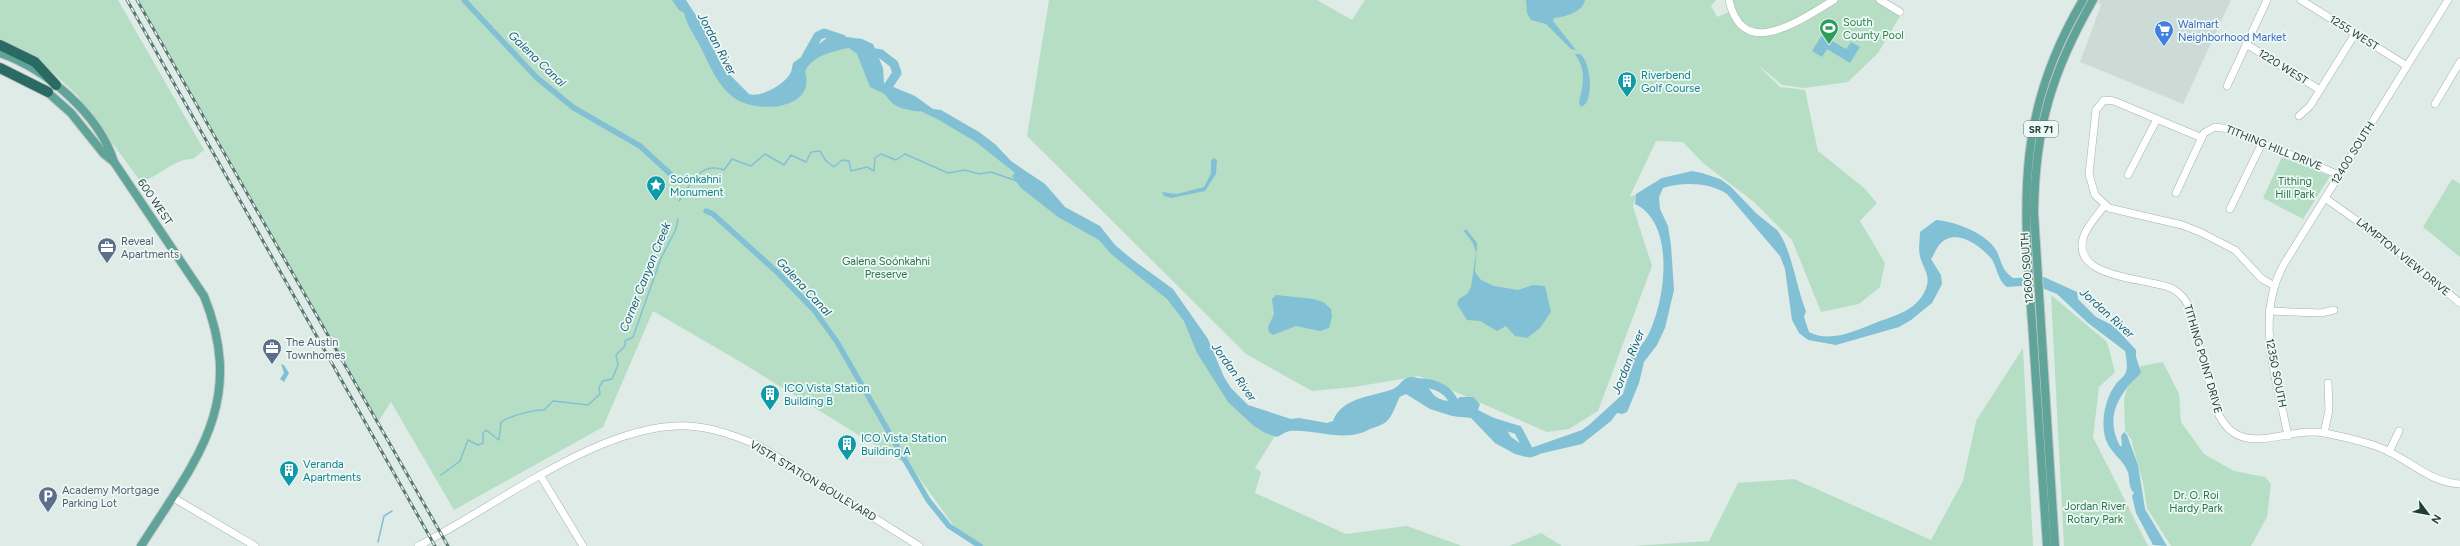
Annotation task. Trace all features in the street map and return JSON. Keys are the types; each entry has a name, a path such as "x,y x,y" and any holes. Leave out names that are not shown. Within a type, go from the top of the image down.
{"highway":[{"path":"0,45 35,62 56,85"},
{"path":"0,68 48,92"}],"main road":[{"name":"12600 SOUTH","path":"2047,546 2028,267 2026,177 2034,119 2042,88 2057,47 2082,0"},
{"name":"12600 SOUTH","path":"2056,546 2040,306 2035,175 2042,122 2059,65 2073,34 2093,0"},
{"name":"600 WEST","path":"0,53 34,69 56,85 86,114 104,139 114,162 204,296 213,318 220,364 218,400 206,441 141,546"},
{"name":"600 WEST","path":"0,64 28,78 48,92 71,113 104,154 114,162"}],"street":[{"path":"1729,0 1737,21 1744,28 1751,32 1768,33 1789,25 1834,0"},
{"path":"1880,0 1900,12"},
{"path":"2227,86 2267,0"},
{"name":"1255 WEST","path":"2301,0 2407,66"},
{"name":"12400 SOUTH","path":"2269,311 2273,285 2339,175 2448,0"},
{"path":"2299,116 2310,106 2355,34"},
{"name":"1220 WEST","path":"2246,44 2320,90"},
{"path":"2434,104 2460,62"},
{"path":"2176,193 2202,138 2111,100 2101,102 2096,110 2089,174 2095,195 2105,206 2182,225 2200,232 2235,250 2262,279 2273,285"},
{"path":"2128,175 2157,119"},
{"name":"TITHING HILL DRIVE","path":"2202,138 2211,128 2222,127 2339,175"},
{"path":"2230,209 2262,143"},
{"name":"LAMPTON VIEW DRIVE","path":"2325,198 2387,242 2460,303"},
{"name":"TITHING POINT DRIVE","path":"2105,206 2089,226 2083,238 2083,250 2088,260 2103,272 2166,286 2181,295 2190,310 2216,408 2223,422 2234,432 2249,439 2261,440 2304,432 2324,433 2372,445 2389,452 2427,475 2444,482 2460,484"},
{"path":"2269,311 2321,313 2334,310"},
{"name":"12350 SOUTH","path":"2269,311 2269,342 2288,436"},
{"path":"2324,433 2329,410 2328,383"},
{"name":"VISTA STATION BOULEVARD","path":"418,546 540,475 607,443 632,434 666,427 703,428 729,434 758,445 919,546"},
{"path":"2389,452 2399,431"},
{"path":"540,475 583,546"},
{"path":"172,497 255,546"}],"shaded area":[{"path":"2099,0 2231,0 2183,104 2080,62 2101,5 2098,2"}],"green space":[{"path":"0,0 118,0 204,150 193,159 180,161 141,182 77,95 46,66 0,42"},
{"name":"Galena Soónkahni Preserve","path":"139,0 677,0 728,89 766,104 807,60 844,45 860,51 890,98 914,106 962,130 1096,234 1173,302 1233,401 1276,434 1255,468 1261,472 1255,493 1346,534 1407,526 1462,546 979,546 959,533 912,468 739,361 653,311 603,427 454,510 391,402 378,422"},
{"name":"Riverbend Golf Course","path":"1049,0 1317,0 1352,20 1365,0 1716,0 1711,6 1717,17 1729,12 1731,0 1875,0 1900,16 1878,53 1848,82 1805,88 1782,85 1756,63 1780,87 1805,90 1818,151 1863,187 1877,203 1860,221 1885,263 1880,287 1859,304 1821,312 1792,240 1754,202 1703,163 1683,142 1656,141 1630,196 1631,197 1636,194 1633,207 1652,266 1598,411 1569,429 1547,432 1419,376 1354,387 1312,391 1246,354 1027,136"},
{"name":"Tithing Hill Park","path":"2282,157 2330,176 2303,219 2263,198"},
{"path":"2452,179 2460,184 2460,257 2423,227"},
{"name":"Jordan River Rotary Park","path":"2051,295 2107,342 2115,372 2099,387 2093,437 2148,546 2064,546"},
{"path":"2023,348 2033,546 1633,546 1709,541 1738,483 1794,479 1931,540 1963,481 1976,421"},
{"name":"Dr. O. Roi Hardy Park","path":"2163,362 2179,394 2181,422 2204,454 2234,471 2265,477 2271,484 2267,517 2251,546 2171,546 2147,508 2143,483 2131,439 2125,431 2124,399 2129,382 2136,377 2141,366"},
{"path":"1541,533 1562,546 1509,546"}],"water":[{"path":"672,0 686,0 704,28 723,68 749,94 760,94 779,85 788,77 793,63 831,35 862,39 873,44 883,68 884,83 915,96 933,109 941,110 979,132 995,144 1011,161 1045,184 1065,207 1100,226 1115,245 1173,289 1208,339 1224,377 1231,388 1248,405 1291,419 1299,418 1327,423 1333,421 1337,413 1350,402 1396,388 1406,378 1413,377 1422,380 1435,396 1441,399 1453,402 1460,397 1473,397 1480,404 1478,410 1502,422 1511,437 1528,449 1582,430 1623,394 1631,366 1629,361 1630,358 1647,337 1659,305 1664,266 1662,246 1657,229 1648,214 1635,204 1636,194 1662,178 1692,171 1720,179 1730,186 1757,214 1777,230 1790,258 1806,311 1804,317 1809,332 1817,335 1842,335 1899,314 1913,306 1924,293 1928,281 1919,253 1920,232 1936,220 1960,225 1977,233 1991,244 1996,250 2004,269 2013,278 2044,277 2077,292 2078,299 2096,317 2114,326 2136,350 2136,357 2141,372 2121,396 2115,410 2113,424 2114,431 2120,446 2122,446 2121,436 2124,432 2127,435 2138,465 2145,509 2167,546 2153,545 2136,513 2132,496 2134,493 2130,485 2127,470 2110,448 2104,433 2103,426 2106,403 2112,390 2126,372 2127,364 2125,351 2088,323 2057,294 2034,285 2007,287 2003,284 1989,256 1979,247 1966,239 1952,237 1945,240 1939,245 1931,259 1941,275 1942,284 1932,303 1911,320 1899,327 1836,345 1808,340 1799,333 1792,320 1785,269 1780,256 1727,194 1712,187 1695,184 1663,188 1659,197 1660,209 1668,226 1671,245 1674,290 1665,328 1657,345 1644,362 1639,383 1627,412 1622,414 1617,413 1611,421 1582,444 1526,457 1515,454 1495,443 1471,418 1452,416 1430,409 1406,394 1399,397 1377,423 1364,432 1336,435 1290,431 1277,437 1265,433 1254,426 1228,402 1197,353 1184,321 1167,299 1111,254 1099,240 1058,217 1021,188 1012,176 1015,173 976,142 937,119 870,87 857,54 849,48 823,55 812,62 805,72 806,85 802,95 793,102 781,106 754,106 733,97 722,85 713,72 690,29 684,13 679,10"},
{"path":"1526,0 1585,0 1584,4 1577,11 1568,15 1554,18 1553,21 1576,50 1571,49 1546,24 1531,20 1527,13"},
{"path":"1822,35 1846,49 1851,42 1860,47 1850,63 1827,49 1822,57 1812,51"},
{"path":"1575,54 1580,54 1584,58 1589,73 1590,90 1585,104 1581,107 1579,103 1583,84 1583,72 1579,60"},
{"path":"1214,158 1217,160 1216,174 1205,191 1171,198 1164,196 1162,192 1177,194 1204,187 1211,173 1211,161"},
{"path":"1463,230 1467,230 1477,243 1475,272 1481,280 1494,286 1518,290 1533,285 1545,286 1551,312 1540,328 1527,338 1515,336 1506,326 1497,331 1480,321 1467,320 1457,304 1459,299 1467,294 1471,287 1476,253 1473,243"},
{"path":"1276,295 1314,299 1323,302 1331,309 1332,317 1329,328 1320,331 1296,326 1273,335 1269,332 1268,327 1274,314 1272,299"},
{"path":"281,364 284,365 289,373 284,382 280,379 284,373"}],"waterway":[{"name":"Galena Canal","path":"464,0 537,78 574,108 640,146 678,181"},
{"name":"Jordan River","path":"806,57 818,36 824,33 842,39"},
{"name":"Jordan River","path":"865,51 881,54 894,64 897,73 887,88 892,97 904,104 919,107"},
{"name":"Corner Canyon Creek","path":"679,201 692,181 702,171 716,168 724,170 732,159 751,166 765,154 784,165 791,155 806,162 811,152 820,151 826,161 834,167 842,160 849,161 851,171 867,167 874,171 875,158 881,154 896,160 905,154 948,173 964,170 980,174 991,172 1017,181"},
{"name":"Galena Canal","path":"706,211 713,214 778,273 814,310 837,342 928,500 949,526 980,546"},
{"name":"Corner Canyon Creek","path":"441,475 460,461 468,440 478,445 483,443 483,433 486,430 499,440 501,422 516,415 544,410 553,401 588,405 600,394 599,387 603,381 612,379 618,365 616,355 625,346 625,341 633,337 661,258 676,229 678,219"},
{"name":"Jordan River","path":"1412,383 1428,383 1441,388 1451,397 1457,412"},
{"name":"Jordan River","path":"1363,426 1372,424 1383,418 1389,411 1397,392"},
{"name":"Jordan River","path":"1492,422 1518,430 1530,453 1536,451"},
{"name":"Corner Canyon Creek","path":"378,542 384,516 392,511"}],"railway":[{"path":"127,0 435,546"},
{"path":"137,0 448,546"}],"place":[{"name":"South County Pool","path":"1829,45"},
{"name":"Walmart Neighborhood Market","path":"2164,47"},
{"name":"Riverbend Golf Course","path":"1627,98"},
{"name":"Soónkahni Monument","path":"656,202"},
{"name":"Reveal Apartments","path":"107,264"},
{"name":"The Austin Townhomes","path":"272,365"},
{"name":"ICO Vista Station Building B","path":"770,411"},
{"name":"ICO Vista Station Building A","path":"847,461"},
{"name":"Veranda Apartments","path":"289,487"},
{"name":"Academy Mortgage Parking Lot","path":"48,513"}]}
